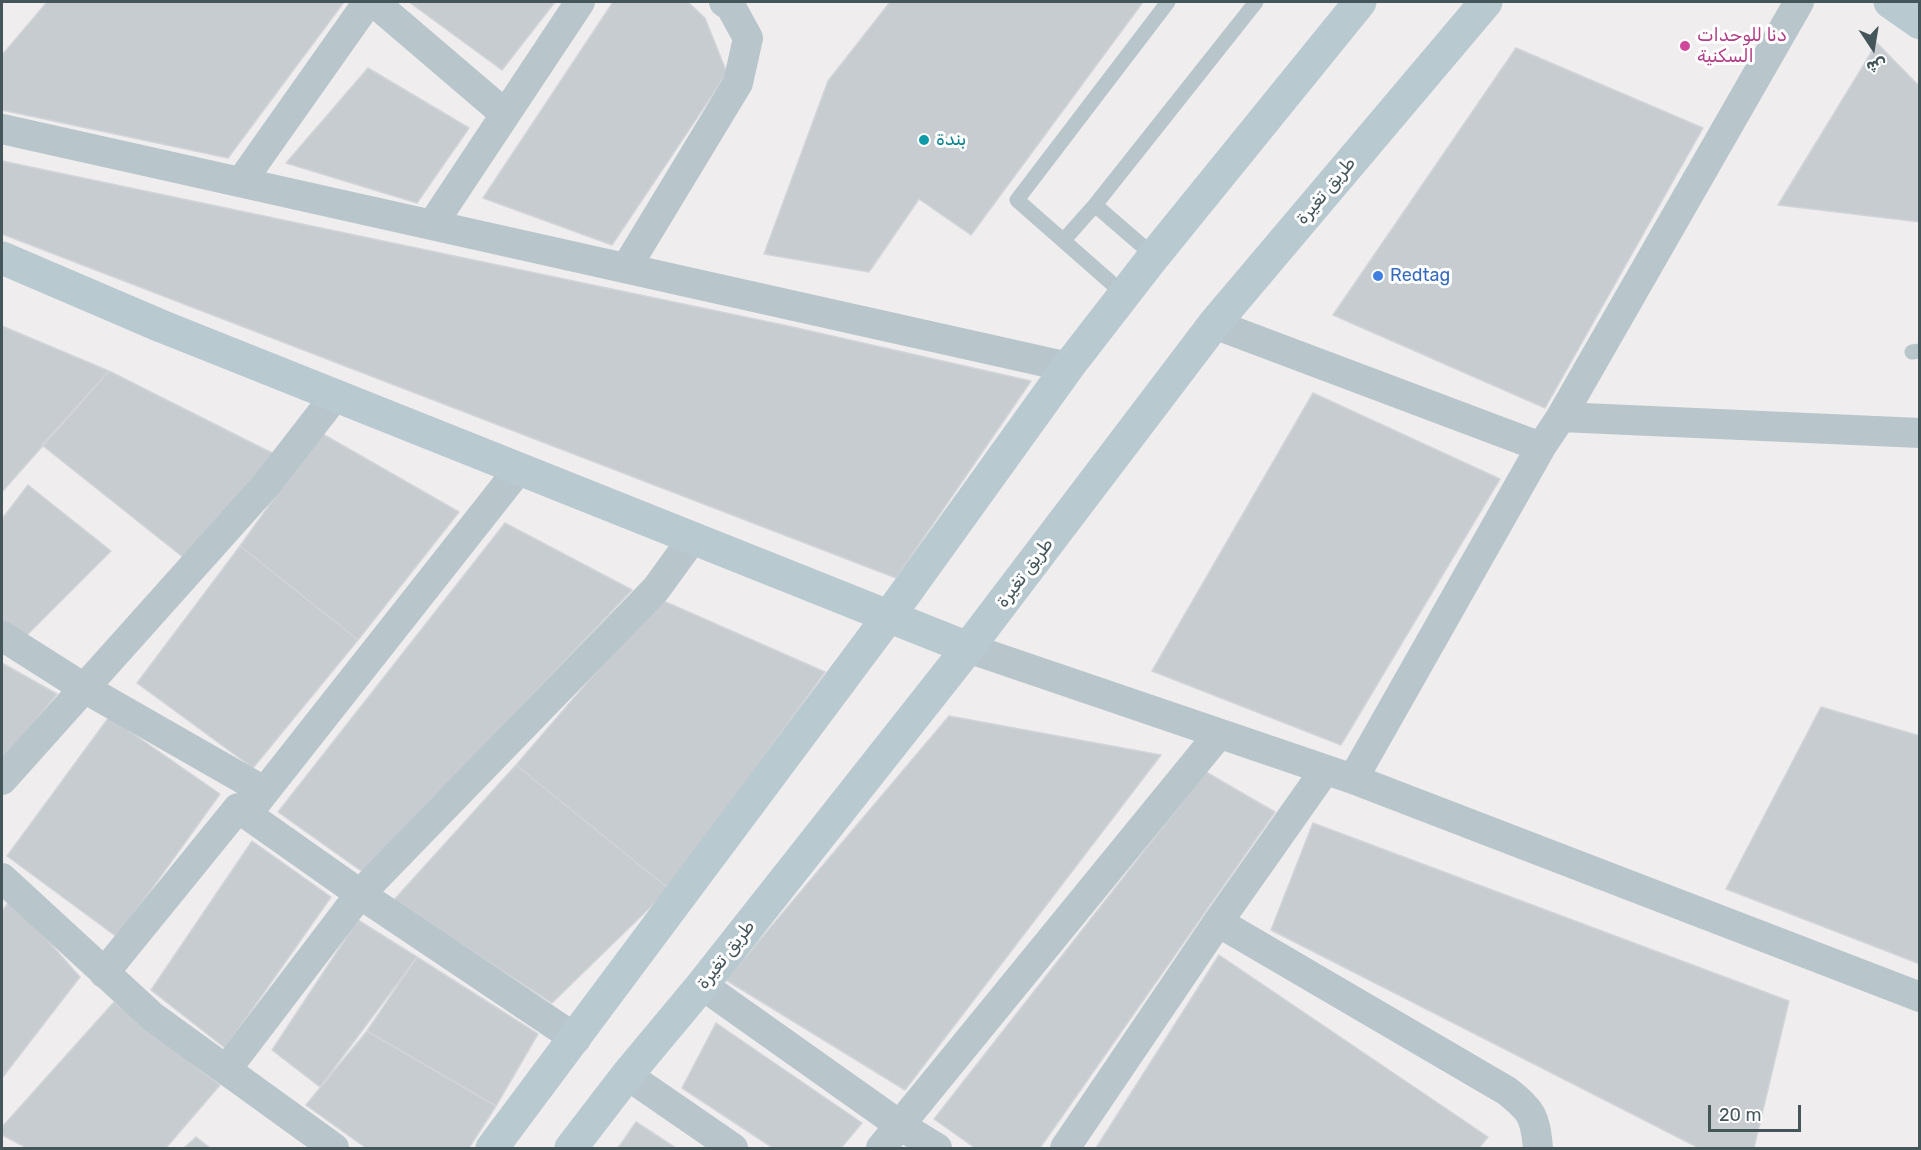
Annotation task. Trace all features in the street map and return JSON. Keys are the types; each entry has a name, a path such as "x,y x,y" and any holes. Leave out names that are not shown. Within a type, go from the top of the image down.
{"main road":[{"path":"492,1149 889,616 1068,367 1154,256 1360,2"},
{"name":"طريق تغيرة","path":"571,1149 627,1075 702,986 968,648 1214,324 1486,2"},
{"path":"1890,2 1920,23"},
{"path":"2,258 160,326 968,648"}],"street":[{"path":"241,182 368,2"},
{"path":"374,2 506,114"},
{"path":"432,225 580,2"},
{"path":"626,268 738,83 748,38 731,8 724,2"},
{"path":"1065,1149 1218,922 1339,775 1561,417 1799,2"},
{"path":"2,129 1068,367"},
{"path":"1214,324 1541,447"},
{"path":"2,780 266,484 335,396"},
{"path":"1561,417 1920,433"},
{"path":"105,973 238,808 255,802 519,468"},
{"path":"226,1070 360,894 657,589 693,538"},
{"path":"2,636 255,802 360,894 576,1039"},
{"path":"968,648 1339,775 1920,997"},
{"path":"881,1149 1219,734"},
{"path":"2,878 153,1017 334,1149"},
{"path":"1218,922 1507,1091 1529,1109 1538,1149"},
{"path":"702,986 937,1149"},
{"path":"627,1075 733,1149"}],"lane":[{"path":"1124,294 1017,200 1168,2"},
{"path":"1063,241 1095,205 1256,2"},
{"path":"1095,205 1154,256"}],"building":[{"path":"47,2 344,2 228,158 2,110 2,55"},
{"path":"409,2 555,2 502,70"},
{"path":"613,2 688,2 705,18 727,73 612,245 483,198"},
{"name":"بندة","path":"890,2 1143,2 971,235 919,199 869,272 764,254 828,81"},
{"path":"1877,43 1920,87 1920,222 1778,205"},
{"path":"1516,48 1703,128 1545,408 1333,315"},
{"path":"368,68 469,128 417,203 286,163"},
{"path":"2,161 788,326 1031,381 896,578 2,234"},
{"path":"2,326 109,371 2,492"},
{"path":"109,371 274,454 184,558 42,445"},
{"path":"1313,393 1500,479 1341,745 1152,671"},
{"path":"321,433 459,512 358,640 240,546"},
{"path":"28,485 111,551 23,639 2,624 2,519"},
{"path":"505,523 632,590 364,873 278,812"},
{"path":"240,546 358,640 253,768 137,683"},
{"path":"659,599 825,672 669,889 516,765"},
{"path":"2,663 57,694 2,762"},
{"path":"1821,707 1920,736 1920,964 1726,889"},
{"path":"949,716 1161,755 905,1090 726,980"},
{"path":"109,717 220,794 117,937 7,856"},
{"path":"516,765 669,889 552,1003 393,901"},
{"path":"1206,772 1275,812 1040,1148 975,1148 934,1119"},
{"path":"1313,823 1789,1001 1754,1148 1699,1148 1271,930"},
{"path":"252,841 331,897 225,1048 151,990"},
{"path":"11,899 80,977 2,1078 2,911"},
{"path":"358,920 417,957 320,1087 272,1050"},
{"path":"1219,955 1488,1137 1479,1148 1096,1148"},
{"path":"417,957 538,1034 496,1106 367,1031"},
{"path":"114,1002 220,1085 166,1148 27,1148 2,1135 2,1127"},
{"path":"716,1023 862,1123 841,1148 773,1148 682,1088"},
{"path":"367,1031 496,1106 469,1148 366,1148 306,1105"},
{"path":"636,1122 676,1148 618,1148"},
{"path":"196,1137 210,1148 184,1148"}],"place":[{"name":"دنا للوحدات السكنية","path":"1685,46"},
{"name":"بندة","path":"924,140"},
{"name":"Redtag","path":"1378,276"}]}
